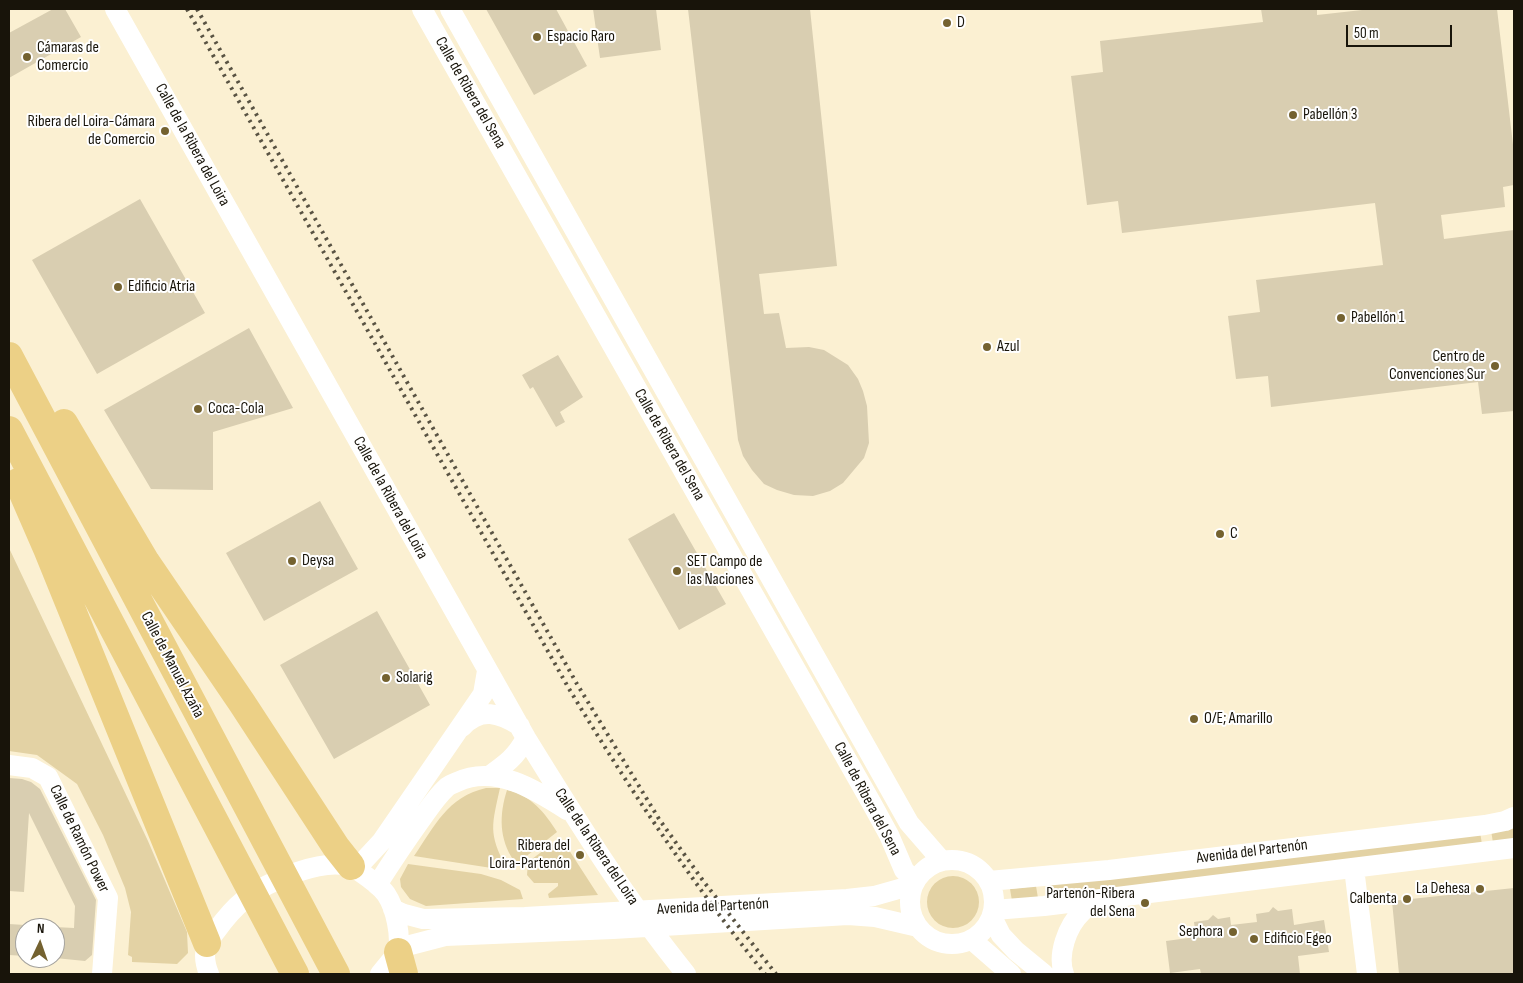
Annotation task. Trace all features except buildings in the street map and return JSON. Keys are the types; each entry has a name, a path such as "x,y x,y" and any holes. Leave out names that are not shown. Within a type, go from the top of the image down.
{"highway":[{"path":"9,340 54,406 146,562 242,704 336,847 346,866"},
{"name":"Calle de Manuel Azaña","path":"9,356 336,974"},
{"path":"9,430 295,974"},
{"path":"9,463 48,551 207,955"}],"street":[{"name":"Calle de la Ribera del Loira","path":"115,9 523,732 571,812 617,881 686,974"},
{"name":"Calle de Ribera del Sena","path":"422,9 880,817 904,870 914,884"},
{"name":"Calle de Ribera del Sena","path":"450,9 909,823 942,861"},
{"path":"207,955 244,900 275,881 307,868 346,866 382,841 483,694 487,671"},
{"path":"457,732 468,721 481,715 492,714 505,716 523,732 520,751 489,776"},
{"name":"Calle de Ramón Power","path":"9,765 32,768 48,777 108,898 102,974"},
{"path":"377,885 398,852 447,786 463,779 489,776 515,782 533,789 571,812"},
{"name":"Avenida del Partenón","path":"990,881 1109,870 1485,825 1514,817"},
{"name":"Avenida del Partenón","path":"993,914 1098,899 1514,848"},
{"path":"993,914 984,930 972,940 960,944 947,944 934,940 918,927 911,911 910,898 914,884 926,869 942,861 956,860 969,863 981,870 990,881 994,895 993,914 1001,935 1016,951 1044,974"},
{"path":"346,866 377,885 386,894 393,909 398,929 393,964"},
{"path":"1354,868 1367,974"},
{"name":"Avenida del Partenón","path":"393,909 423,919 471,926 613,929 847,907 874,896 914,884"},
{"path":"1064,974 1062,968 1063,947 1069,931 1081,912 1098,899"},
{"name":"Avenida del Partenón","path":"847,907 875,917 918,927"},
{"name":"Avenida del Partenón","path":"393,964 446,936 471,926"},
{"path":"972,940 1011,974"}],"shaded area":[{"path":"9,548 148,841 187,932 188,953 177,964 132,962 132,957 128,955 131,912 125,888 103,835 77,784 37,755 9,751"},
{"path":"486,788 500,788 493,829 496,846 506,867 498,869 414,856 443,814 461,798"},
{"path":"507,790 530,800 548,818 557,832 519,862 514,861 509,853 503,835 502,818"},
{"path":"1514,826 1514,841 1493,843 1491,830"},
{"path":"1480,832 1482,844 1048,897 1047,884"},
{"path":"552,844 562,844 567,847 598,895 549,898 548,894 558,886 558,883 534,883 527,875 528,862"},
{"path":"408,864 481,874 501,880 520,890 523,899 426,906 410,899 401,887 400,879"},
{"path":"953,876 963,878 971,884 977,892 979,902 977,912 971,920 963,926 953,928 943,926 935,920 929,912 927,902 929,892 935,884 943,878"},
{"path":"1036,886 1038,898 1012,901 1010,889"}],"railway":[{"path":"187,9 568,687 686,870 765,974"},
{"path":"197,9 577,684 659,819 704,882 776,974"}],"place":[{"name":"D","path":"947,23"},
{"name":"Espacio Raro","path":"537,37"},
{"name":"Cámaras de Comercio","path":"27,57"},
{"name":"Pabellón 3","path":"1293,115"},
{"name":"Ribera del Loira-Cámara de Comercio","path":"165,131"},
{"name":"Edificio Atria","path":"118,287"},
{"name":"Pabellón 1","path":"1341,318"},
{"name":"Azul","path":"987,347"},
{"name":"Centro de Convenciones Sur","path":"1495,366"},
{"name":"Coca-Cola","path":"198,409"},
{"name":"C","path":"1220,534"},
{"name":"Deysa","path":"292,561"},
{"name":"SET Campo de las Naciones","path":"677,571"},
{"name":"Solarig","path":"386,678"},
{"name":"O/E; Amarillo","path":"1194,719"},
{"name":"Ribera del Loira-Partenón","path":"580,855"},
{"name":"La Dehesa","path":"1480,889"},
{"name":"Calbenta","path":"1407,899"},
{"name":"Partenón-Ribera del Sena","path":"1145,903"},
{"name":"Sephora","path":"1233,932"},
{"name":"Edificio Egeo","path":"1254,939"}]}
